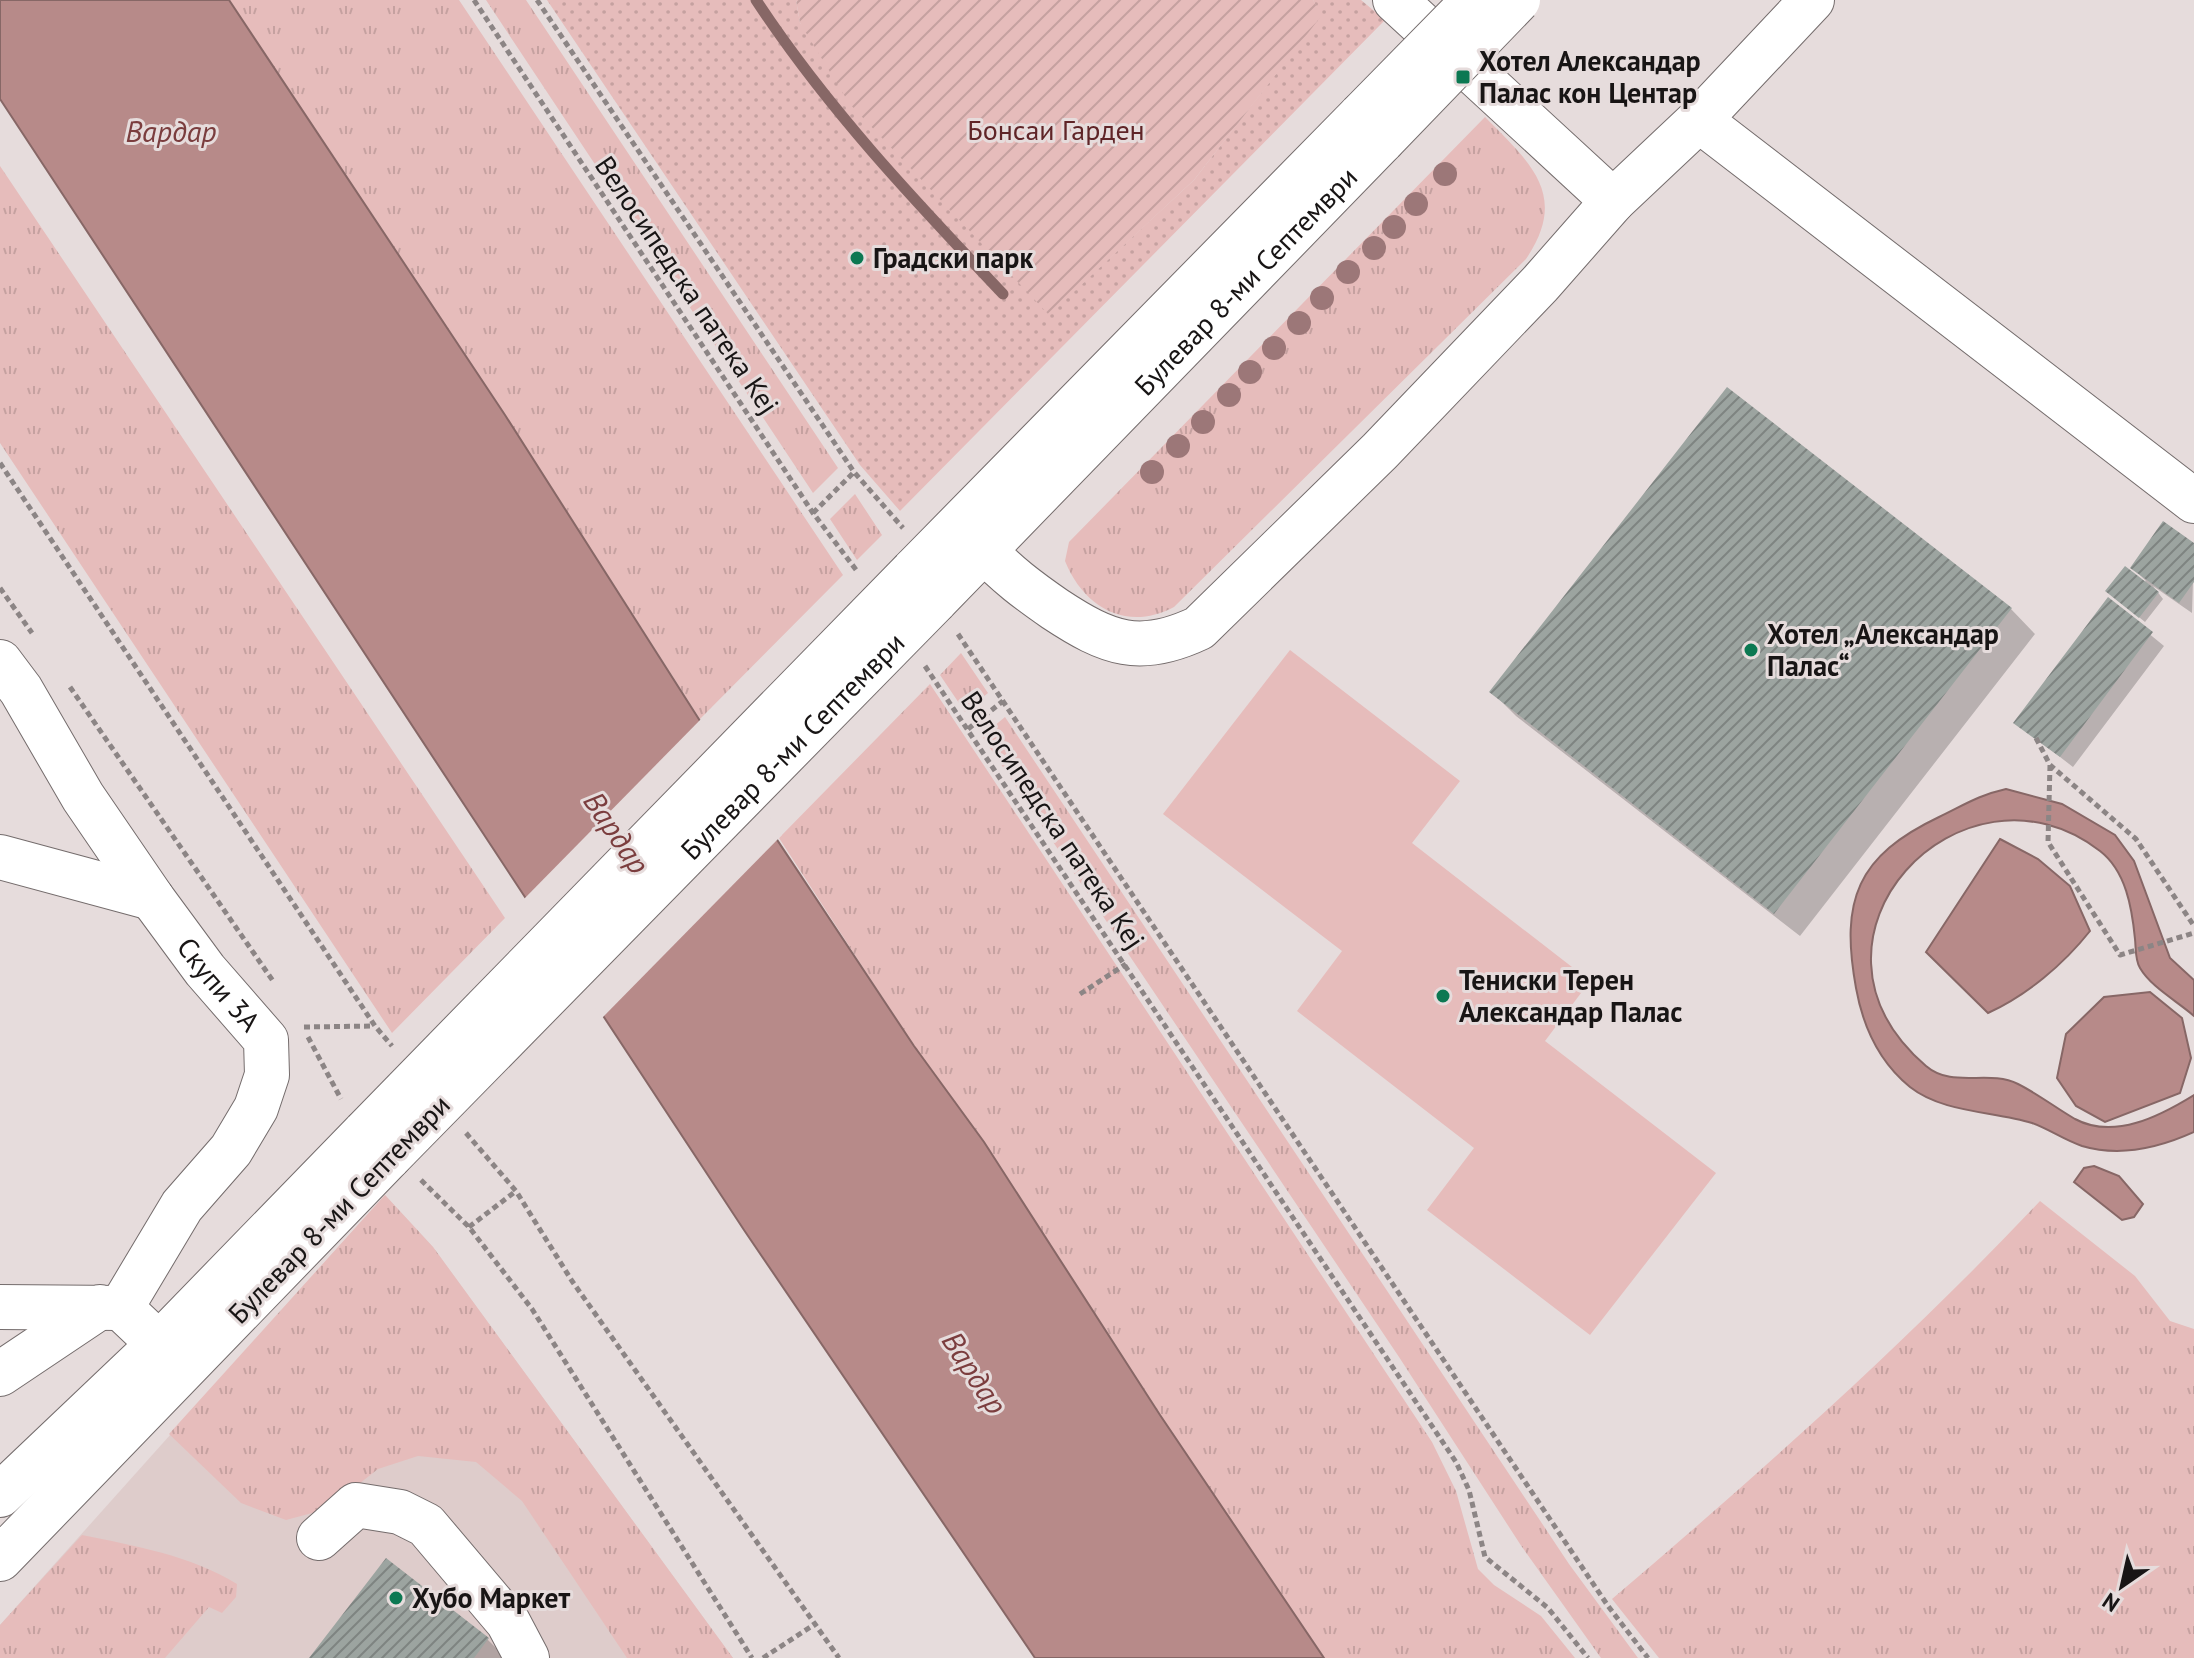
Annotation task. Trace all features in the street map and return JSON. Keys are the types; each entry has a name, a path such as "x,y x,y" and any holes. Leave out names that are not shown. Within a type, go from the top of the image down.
{"street":[{"path":"1395,0 1613,201"},
{"name":"Булевар 8-ми Септември","path":"0,1495 377,1144 935,601 1372,128 1474,0"},
{"name":"Булевар 8-ми Септември","path":"935,601 1372,128 1518,0"},
{"path":"984,550 1009,577 1098,636 1124,644 1146,645 1172,641 1199,628 1380,451 1540,284 1613,201 1699,120 1812,0"},
{"path":"1699,120 2194,501"},
{"name":"Скупи 3А","path":"0,662 21,690 83,797 152,898 205,970 266,1040 267,1075 256,1108 231,1150 182,1206 110,1308"},
{"path":"0,857 152,898"},
{"name":"Булевар 8-ми Септември","path":"0,1559 377,1144"},
{"path":"0,1307 110,1308 159,1344"},
{"path":"0,1374 110,1308"},
{"path":"319,1538 356,1505 400,1512 426,1525 508,1622 527,1658"}],"path":[{"name":"Велосипедска патека Кеј","path":"474,0 813,513 866,583"},
{"path":"537,0 854,472 896,520"},
{"path":"0,463 375,1026 395,1050"},
{"path":"813,513 854,472"},
{"path":"0,588 36,638"},
{"path":"935,601 1608,1606 1648,1658"},
{"name":"Велосипедска патека Кеј","path":"918,655 1456,1462 1469,1490 1485,1557 1548,1608 1588,1658"},
{"path":"63,676 278,990"},
{"path":"968,729 1003,701"},
{"path":"2036,738 2050,765 2136,839 2194,926"},
{"path":"2050,765 2048,842 2120,955 2194,933"},
{"path":"1080,994 1126,964"},
{"path":"295,1014 334,1092"},
{"path":"303,1027 375,1026"},
{"path":"455,1121 516,1191 572,1281 839,1658"},
{"path":"469,1227 516,1191"},
{"path":"434,1192 469,1227 532,1309 752,1658"},
{"path":"763,1658 815,1624"}],"shaded area":[{"path":"385,1195 433,1247 733,1658 0,1658 0,1625"}],"green space":[{"path":"229,0 459,0 843,575 700,719 505,415"},
{"path":"486,0 526,0 838,468 813,493"},
{"name":"Градски парк","path":"547,0 796,0 800,23 1049,314 1194,180 1321,15 1313,0 1361,0 1385,20 900,511 860,465"},
{"name":"Бонсаи Гарден","path":"796,0 1313,0 1322,15 1194,180 1049,315 849,103 800,23"},
{"path":"1485,117 1529,165 1544,197 1544,216 1539,236 1526,259 1174,607 1140,617 1124,616 1095,603 1083,592 1065,561 1069,542"},
{"path":"0,166 505,918 392,1033 0,443"},
{"path":"855,494 882,535 857,560 830,519"},
{"name":"Тениски Терен Александар Палас","path":"1290,650 1460,781 1412,843 1590,981 1545,1041 1716,1173 1590,1335 1427,1210 1474,1148 1297,1011 1342,951 1163,814"},
{"path":"961,653 988,693 965,712 940,675"},
{"path":"930,684 1432,1442 1456,1491 1478,1569 1494,1585 1541,1616 1575,1658 1324,1658 1160,1415 984,1142 914,1046 779,838"},
{"path":"1005,717 1569,1564 1638,1658 1601,1658 1520,1544 1399,1357 982,736"},
{"path":"385,1195 433,1247 733,1658 627,1658 522,1501 476,1462 418,1456 378,1469 327,1509 286,1520 241,1503 169,1434"},
{"path":"2040,1201 2135,1276 2170,1321 2194,1329 2194,1658 1659,1658 1612,1599 1832,1406 1938,1305"},
{"path":"82,1535 162,1553 200,1566 237,1584 236,1597 222,1613 209,1607 165,1658 0,1658 0,1625"}],"water":[{"name":"Вардар","path":"0,0 229,0 505,415 746,793 914,1046 984,1142 1160,1415 1324,1658 1035,1658 744,1230 0,99"},
{"path":"2006,789 2062,804 2115,835 2134,861 2170,958 2194,980 2194,1016 2157,988 2140,968 2126,891 2109,859 2100,851 2047,825 1994,822 1945,839 1906,871 1879,914 1871,964 1885,1016 1926,1066 1936,1073 1959,1078 2007,1080 2075,1119 2105,1127 2136,1123 2167,1111 2194,1095 2194,1132 2167,1142 2124,1151 2082,1146 2032,1123 1953,1107 1923,1096 1899,1077 1881,1055 1868,1030 1859,1002 1852,957 1851,930 1861,884 1872,865 1911,832 1972,801"},
{"path":"2000,839 2038,859 2070,886 2090,931 2044,978 1988,1013 1926,952"},
{"path":"2150,992 2182,1018 2191,1058 2180,1093 2105,1122 2076,1106 2057,1078 2066,1034 2104,997"},
{"path":"2094,1166 2119,1176 2143,1204 2134,1217 2122,1220 2074,1182 2084,1168"}],"pier":[{"path":"703,717 782,835 602,1018 523,900"}],"building":[{"name":"Хотел „Александар Палас“","path":"1727,387 2012,608 1774,914 1489,692"},
{"path":"2163,521 2194,543 2194,582 2179,603 2130,568"},
{"path":"2125,566 2159,592 2139,618 2105,591"},
{"path":"2108,597 2153,632 2060,757 2013,723"},
{"name":"Хубо Маркет","path":"386,1558 489,1638 474,1658 309,1658"}],"waterway":[{"path":"756,0 842,116 1003,294"}],"place":[{"name":"Хотел Александар Палас кон Центар","path":"1463,77"},
{"name":"Градски парк","path":"857,258"},
{"name":"Хотел „Александар Палас“","path":"1751,650"},
{"name":"Тениски Терен Александар Палас","path":"1443,996"},
{"name":"Хубо Маркет","path":"396,1598"}]}
